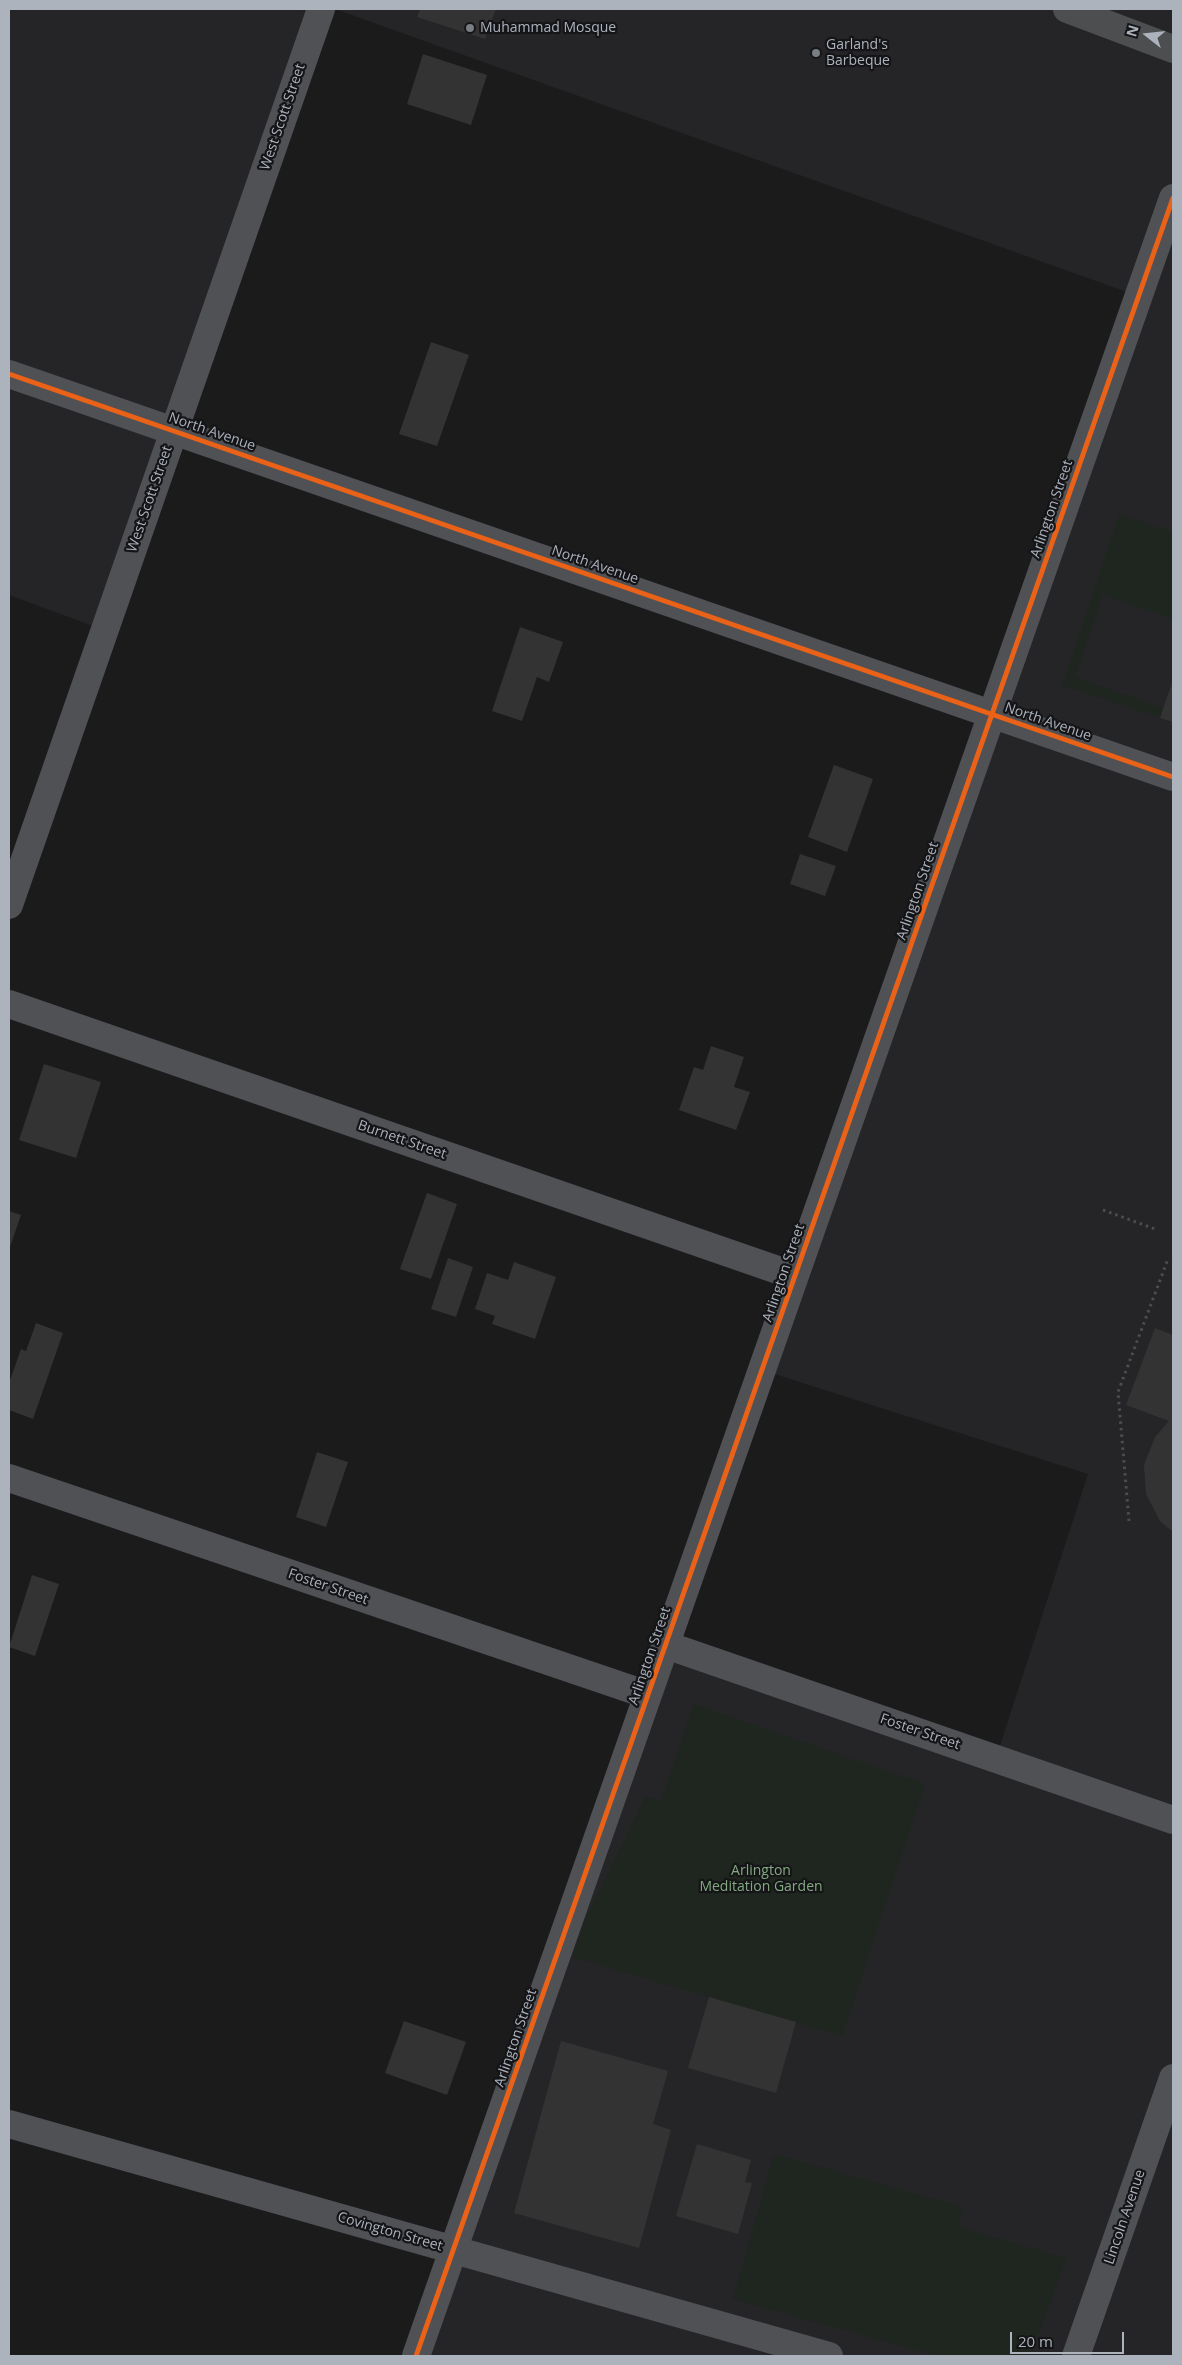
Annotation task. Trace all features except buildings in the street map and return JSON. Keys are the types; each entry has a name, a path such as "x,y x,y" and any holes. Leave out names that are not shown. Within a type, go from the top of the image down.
{"main road":[{"path":"1067,9 1173,49"}],"street":[{"name":"West Scott Street","path":"9,904 321,9"},
{"name":"Arlington Street","path":"416,2356 1173,198"},
{"name":"North Avenue","path":"9,374 1173,777"},
{"name":"Burnett Street","path":"9,1004 795,1276"},
{"name":"Foster Street","path":"9,1478 648,1695"},
{"name":"Foster Street","path":"666,1645 1173,1820"},
{"name":"Lincoln Avenue","path":"1076,2356 1173,2078"},
{"name":"Covington Street","path":"9,2124 829,2356"}],"path":[{"path":"1103,1210 1155,1229"},
{"path":"1129,1521 1118,1392 1168,1259"}],"shaded area":[{"path":"9,9 321,9 104,630 9,595"},
{"path":"335,9 1173,9 1173,2356 416,2356 666,1645 996,1758 1088,1474 762,1370 1138,296"}],"green space":[{"path":"1119,514 1173,532 1173,619 1103,595 1075,677 1163,708 1160,718 1062,685"},
{"name":"Arlington Meditation Garden","path":"694,1704 925,1784 842,2036 572,1957 587,1916 645,1797 661,1801"},
{"path":"774,2154 963,2207 958,2227 1066,2258 1031,2356 937,2356 733,2299"}],"cycle path":[{"path":"416,2356 1173,198"},
{"path":"9,374 1173,777"}],"place":[{"name":"Muhammad Mosque","path":"470,28"},
{"name":"Garland's Barbeque","path":"816,53"}]}
